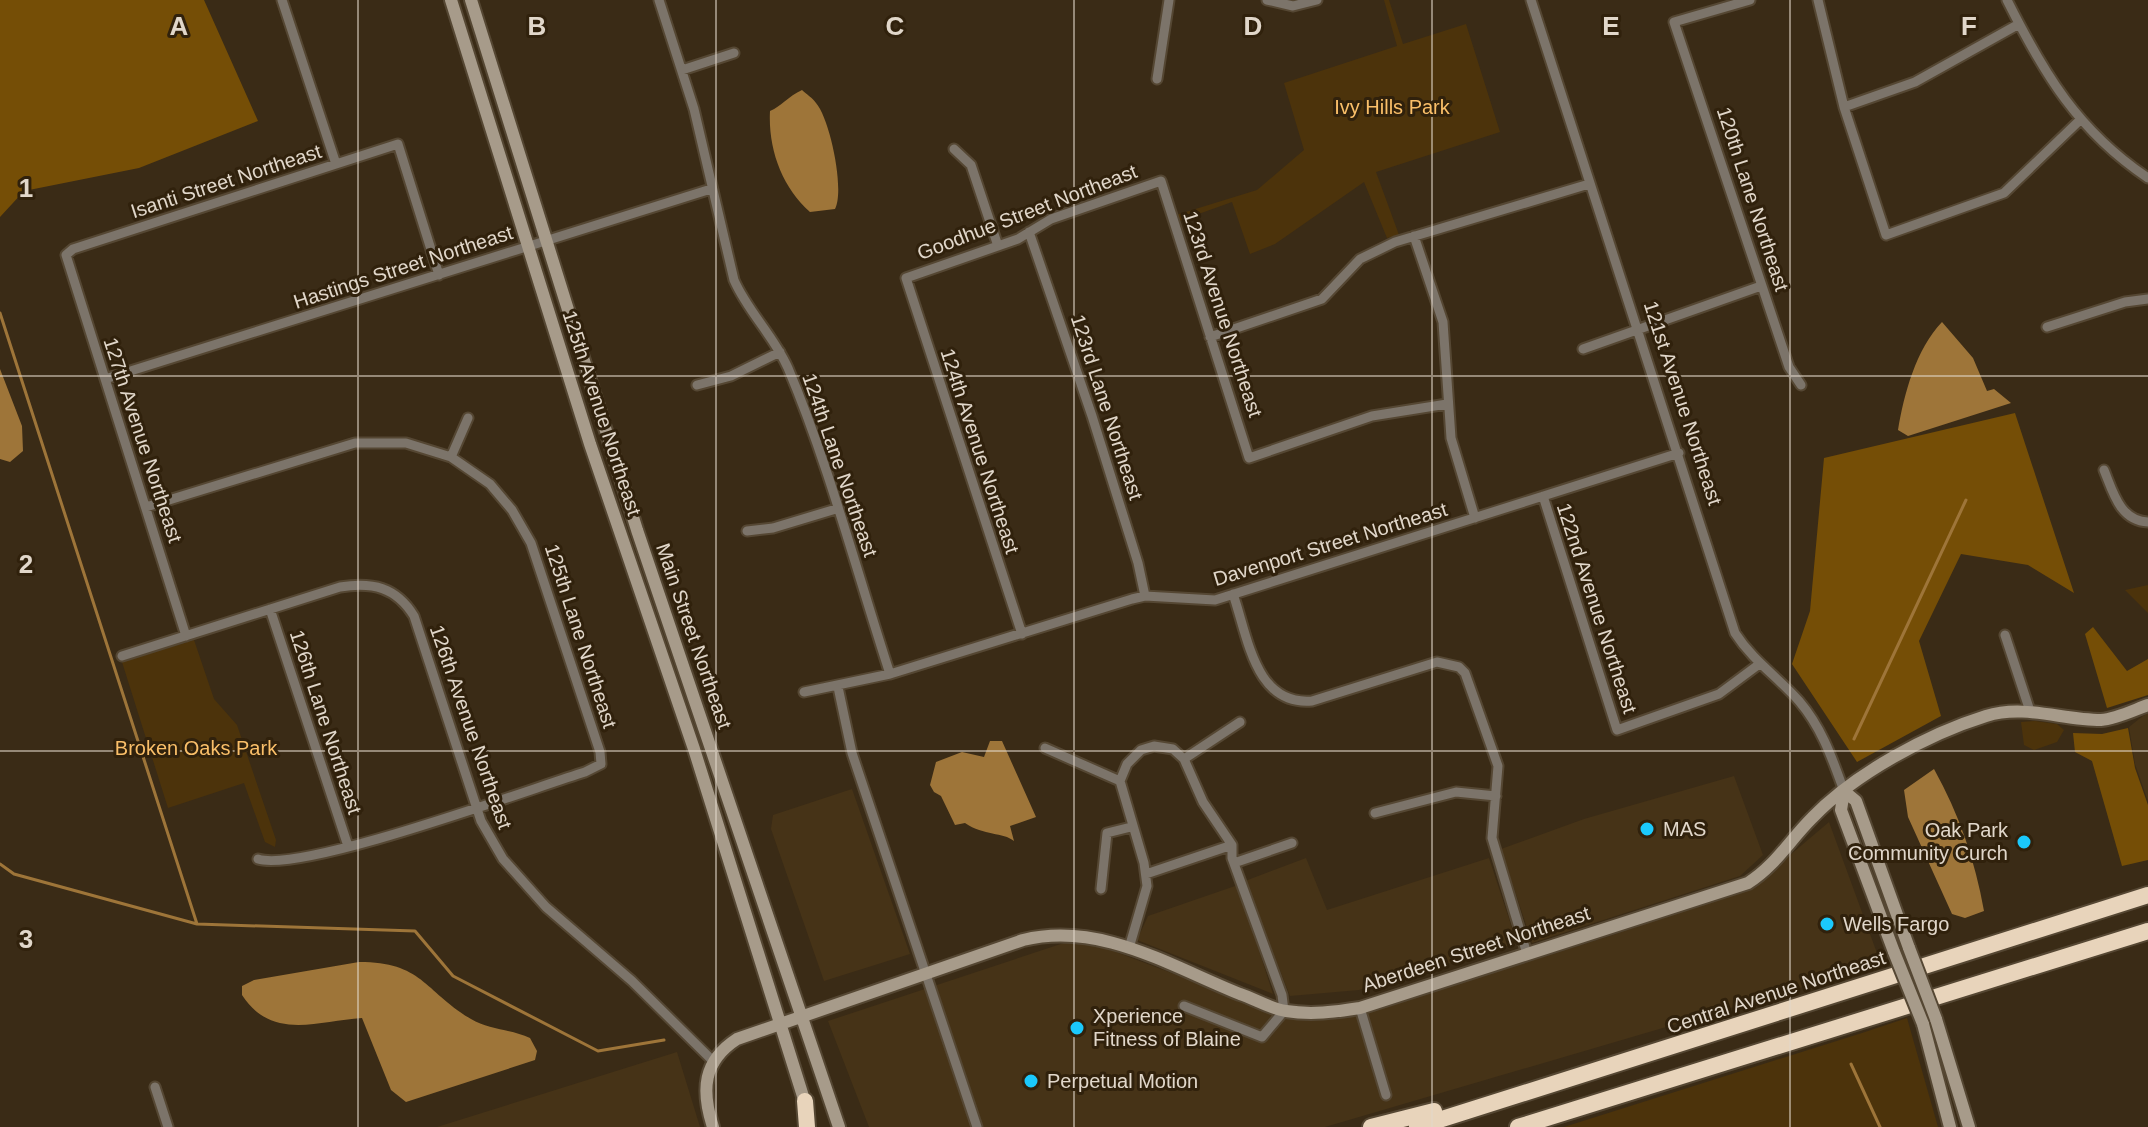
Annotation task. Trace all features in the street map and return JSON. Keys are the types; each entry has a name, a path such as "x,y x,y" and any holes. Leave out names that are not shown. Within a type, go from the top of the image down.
{"highway":[{"name":"Central Avenue Northeast","path":"1417,1127 2148,895"},
{"path":"1518,1127 2148,931"},
{"path":"1371,1127 1475,1101 1517,1095"},
{"path":"805,1101 807,1127"}],"main road":[{"name":"125th Avenue Northeast","path":"451,0 735,882 777,1023"},
{"name":"Main Street Northeast","path":"471,0 637,530 839,1127"},
{"name":"Aberdeen Street Northeast","path":"777,1023 927,971 1050,933 1081,934 1129,948 1284,1011 1324,1014 1360,1008 1748,883 1779,860 1811,819 1844,791 1937,734 1988,715 2030,711 2105,720 2148,705"},
{"name":"121st Avenue Northeast","path":"1844,791 1856,801 1936,1019 1969,1127"},
{"name":"121st Avenue Northeast","path":"1844,791 1841,810 1923,1024 1950,1127"},
{"path":"713,1127 705,1088 713,1061 737,1039 777,1023 813,1127"}],"street":[{"path":"282,0 336,164"},
{"name":"124th Lane Northeast","path":"659,0 708,161 711,189 734,280 747,305 780,352 801,398 890,674"},
{"path":"1157,79 1169,0"},
{"path":"1268,0 1293,6 1317,0"},
{"name":"121st Avenue Northeast","path":"1531,0 1729,616 1743,646 1758,665 1798,700 1823,734 1844,791"},
{"name":"120th Lane Northeast","path":"1750,0 1674,22 1789,367 1801,385"},
{"path":"1818,0 1844,107 1886,235 2004,193 2079,121"},
{"path":"2007,0 2041,67 2079,121 2148,178"},
{"path":"1844,107 1915,82 2019,24"},
{"path":"682,70 734,53"},
{"name":"Isanti Street Northeast","path":"66,255 73,249 398,144 439,275"},
{"path":"954,149 971,165 998,246"},
{"name":"Goodhue Street Northeast","path":"906,278 998,246 1051,219 1161,181"},
{"name":"123rd Avenue Northeast","path":"1161,181 1249,458 1372,416 1447,404"},
{"path":"1210,337 1322,299 1360,259 1414,236 1589,184"},
{"name":"Hastings Street Northeast","path":"105,379 711,189"},
{"name":"123rd Lane Northeast","path":"1029,232 1097,431 1138,563 1145,596"},
{"path":"1414,236 1443,322 1451,438 1475,518"},
{"name":"127th Avenue Northeast","path":"66,255 186,636"},
{"name":"124th Avenue Northeast","path":"906,278 1022,634"},
{"path":"1583,349 1761,286"},
{"path":"2047,327 2125,302 2148,299"},
{"path":"697,385 731,376 780,352"},
{"path":"146,507 355,443 406,443 451,457 468,418"},
{"name":"Davenport Street Northeast","path":"804,692 890,674 1145,596 1201,602 1233,594 1679,453"},
{"name":"125th Lane Northeast","path":"451,457 490,484 512,510 531,543 601,764 476,805"},
{"path":"2104,470 2123,511 2130,518 2148,522"},
{"name":"122nd Avenue Northeast","path":"1543,496 1617,730 1719,694 1744,679 1758,665"},
{"path":"747,531 773,528 836,509"},
{"name":"126th Avenue Northeast","path":"122,656 364,583 389,589 405,602 414,616 490,841 529,890 644,992 713,1061"},
{"path":"1233,594 1261,675 1283,698 1312,701 1437,662 1459,667 1470,680 1495,755 1496,796 1492,838 1527,954"},
{"name":"126th Lane Northeast","path":"270,609 348,846"},
{"path":"2005,635 2030,711"},
{"path":"838,687 852,753 977,1127"},
{"path":"1184,759 1240,722"},
{"path":"1129,948 1147,886 1120,781 1127,764 1141,750 1154,746 1173,749 1184,759 1203,802 1232,845 1234,863 1282,995 1284,1011 1262,1037 1184,1006"},
{"path":"1045,748 1120,781"},
{"path":"1375,813 1456,792 1496,796"},
{"path":"258,859 271,863 304,859 476,805"},
{"path":"1101,889 1107,833 1131,827"},
{"path":"1234,863 1292,843"},
{"path":"1146,874 1232,845"},
{"path":"1360,1008 1386,1095"},
{"path":"155,1087 168,1127"}],"shaded area":[{"path":"0,0 204,0 258,121 139,168 24,191 0,217"},
{"path":"802,90 821,111 831,139 838,187 835,209 810,212 792,191 774,153 770,111"},
{"path":"1942,322 1973,358 1987,391 1994,389 2011,403 1908,436 1898,430 1908,387 1925,345"},
{"path":"0,369 22,426 23,451 10,462 0,459"},
{"path":"2015,413 2074,593 2028,565 1961,554 1919,641 1941,716 1857,762 1792,664 1810,611 1824,458"},
{"path":"2093,627 2127,671 2148,659 2148,695 2107,708 2085,634"},
{"path":"2148,712 2148,801 2135,764 2129,727"},
{"path":"2128,728 2135,768 2148,805 2148,860 2122,866 2092,761 2075,752 2073,733 2102,734"},
{"path":"990,741 1002,741 1036,817 1010,826 1014,841 965,823 955,825 941,796 930,785 936,762 962,752 984,757"},
{"path":"1934,769 1971,856 1984,911 1965,918 1952,914 1908,817 1904,790"},
{"path":"1734,776 1763,855 1740,876 1532,943 1501,849 1584,819"},
{"path":"852,789 910,954 824,981 771,829 773,815"},
{"path":"1829,822 1881,964 1325,1127 869,1127 828,1021 1079,938 1285,1016 1366,1013 1616,934 1756,884"},
{"path":"1306,858 1327,910 1489,858 1517,943 1359,990 1290,996 1245,881"},
{"path":"1238,885 1273,994 1137,940 1148,916"},
{"path":"359,962 397,967 421,980 471,1019 530,1038 537,1051 535,1060 406,1102 391,1090 362,1018 296,1025 281,1023 254,1009 242,995 242,986 254,980"},
{"path":"677,1052 700,1127 437,1127"}],"green space":[{"name":"Ivy Hills Park","path":"1384,0 1389,0 1403,44 1466,24 1500,132 1376,172 1399,235 1387,238 1364,182 1275,244 1250,254 1232,202 1179,221 1176,215 1257,190 1304,150 1284,83 1397,46"},
{"path":"2148,585 2148,613 2125,590"},
{"name":"Broken Oaks Park","path":"194,640 214,699 237,725 276,840 275,847 265,842 244,783 168,808 122,662"},
{"path":"2021,722 2057,724 2064,730 2057,742 2034,750 2024,745"},
{"path":"1907,1018 1938,1127 1564,1127 1862,1033"}],"waterway":[{"path":"0,313 197,924"},
{"path":"1854,739 1966,500"},
{"path":"0,864 14,874 197,924 415,931 453,976 598,1051 664,1040"},
{"path":"1851,1064 1880,1127"}],"place":[{"name":"MAS","path":"1647,829"},
{"name":"Oak Park Community Curch","path":"2024,842"},
{"name":"Wells Fargo","path":"1827,924"},
{"name":"Xperience Fitness of Blaine","path":"1077,1028"},
{"name":"Perpetual Motion","path":"1031,1081"}]}
